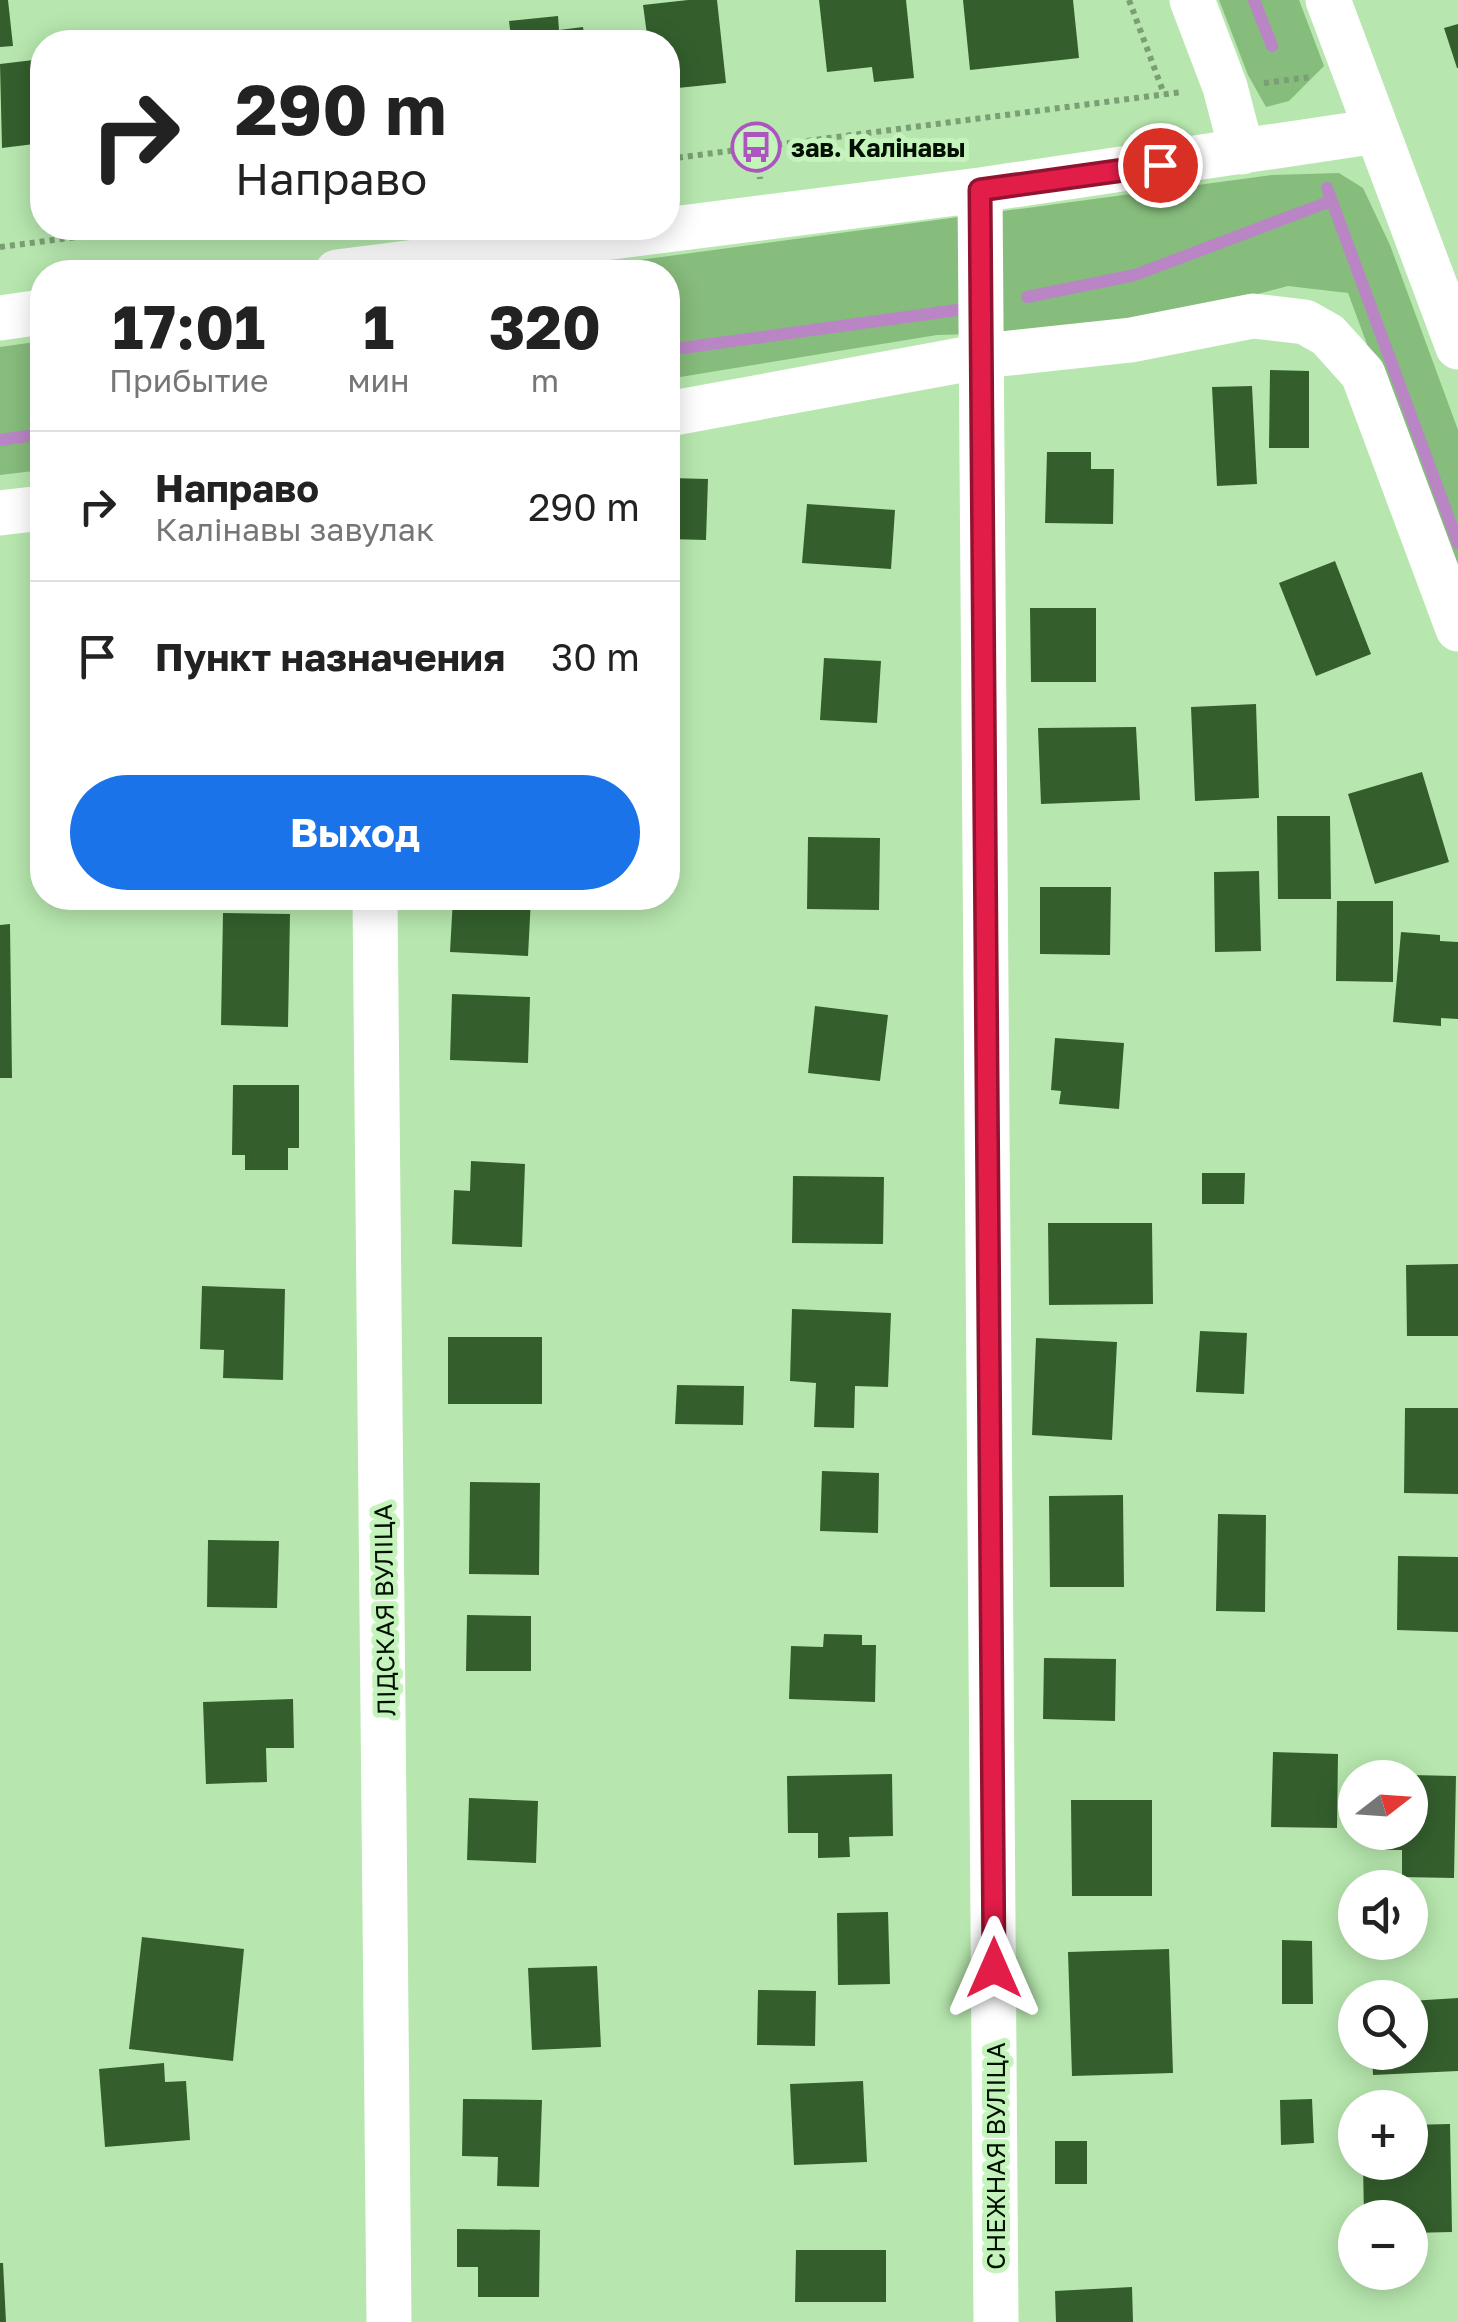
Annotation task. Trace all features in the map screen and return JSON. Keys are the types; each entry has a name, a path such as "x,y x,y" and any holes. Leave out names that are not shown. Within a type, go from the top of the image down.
{"street":[{"path":"1192,0 1225,87 1242,152"},
{"path":"1328,0 1458,347"},
{"path":"680,228 980,190 1378,130"},
{"name":"СНЕЖНАЯ ВУЛІЦА","path":"980,190 996,2322"},
{"path":"431,260 588,240"},
{"path":"0,318 30,314"},
{"path":"680,412 983,356 1131,340 1253,316 1305,322 1328,335 1355,363 1374,398 1458,629"},
{"path":"0,513 30,509"},
{"name":"ЛІДСКАЯ ВУЛІЦА","path":"375,910 389,2322"}],"path":[{"path":"1128,0 1164,94"},
{"path":"680,157 1356,72"},
{"path":"0,247 54,240"}],"green space":[{"path":"1219,0 1299,0 1324,66 1289,101 1266,107 1248,75"},
{"path":"1339,173 1363,188 1390,245 1458,430 1458,590 1348,293 1288,286 1122,330 937,335 680,377 680,260 639,260 1272,175"},
{"path":"30,343 30,471 0,475 0,347"}],"building":[{"path":"0,0 8,0 13,46 0,47"},
{"path":"717,0 726,83 680,88 680,30 646,30 643,5"},
{"path":"819,0 906,0 914,78 874,82 872,67 827,72"},
{"path":"963,0 1073,0 1079,58 970,70"},
{"path":"558,16 559,30 510,30 509,21"},
{"path":"1458,24 1458,68 1457,68 1444,28"},
{"path":"30,60 30,144 2,148 0,64"},
{"path":"1270,370 1309,371 1309,448 1269,448"},
{"path":"1252,386 1257,484 1217,486 1212,387"},
{"path":"1047,452 1091,452 1091,469 1114,469 1113,524 1045,523"},
{"path":"680,478 708,479 706,540 680,539"},
{"path":"807,504 895,510 891,569 802,563"},
{"path":"1335,561 1371,654 1316,676 1279,583"},
{"path":"1030,608 1096,608 1096,682 1031,682"},
{"path":"824,658 881,661 877,723 820,720"},
{"path":"1256,704 1259,798 1195,801 1191,707"},
{"path":"1136,727 1140,800 1041,804 1038,728"},
{"path":"1422,772 1449,862 1375,884 1348,794"},
{"path":"1277,816 1330,816 1331,899 1278,899"},
{"path":"808,837 880,838 879,910 807,909"},
{"path":"1259,871 1261,951 1215,952 1214,872"},
{"path":"1040,887 1111,887 1110,955 1040,954"},
{"path":"1337,901 1393,901 1393,982 1336,981"},
{"path":"452,910 530,910 528,956 450,952"},
{"path":"223,913 290,914 288,1027 221,1025"},
{"path":"10,924 12,1078 0,1078 0,925"},
{"path":"1401,932 1440,935 1440,941 1458,942 1458,1019 1441,1018 1441,1026 1393,1022"},
{"path":"452,994 530,997 528,1063 450,1060"},
{"path":"815,1006 888,1015 880,1081 808,1073"},
{"path":"1055,1038 1124,1043 1119,1109 1059,1104 1061,1091 1051,1090"},
{"path":"233,1085 299,1085 299,1148 288,1148 288,1170 245,1170 245,1155 232,1155"},
{"path":"471,1161 525,1164 522,1247 452,1244 454,1190 470,1191"},
{"path":"1202,1173 1245,1173 1244,1204 1202,1204"},
{"path":"793,1176 884,1177 883,1244 792,1243"},
{"path":"1048,1223 1152,1223 1153,1304 1049,1305"},
{"path":"1458,1264 1458,1336 1407,1336 1406,1265"},
{"path":"202,1286 285,1289 283,1380 223,1378 224,1350 200,1349"},
{"path":"792,1309 891,1313 888,1387 855,1386 854,1428 814,1427 816,1383 790,1381"},
{"path":"1200,1331 1247,1333 1244,1394 1196,1392"},
{"path":"448,1337 542,1337 542,1404 448,1404"},
{"path":"1036,1338 1117,1342 1112,1440 1032,1435"},
{"path":"677,1385 744,1386 743,1425 675,1424"},
{"path":"1405,1408 1458,1408 1458,1494 1404,1493"},
{"path":"822,1471 879,1473 878,1533 820,1531"},
{"path":"470,1482 540,1483 539,1575 469,1574"},
{"path":"1123,1495 1124,1587 1050,1587 1049,1496"},
{"path":"1218,1514 1266,1515 1265,1612 1216,1611"},
{"path":"208,1540 279,1541 277,1608 207,1607"},
{"path":"1398,1556 1458,1557 1458,1632 1397,1630"},
{"path":"467,1615 531,1616 531,1671 466,1671"},
{"path":"824,1634 862,1635 862,1645 876,1645 875,1702 789,1699 791,1646 823,1647"},
{"path":"1044,1658 1116,1659 1115,1721 1043,1719"},
{"path":"293,1699 294,1748 266,1748 267,1782 206,1784 203,1702"},
{"path":"1273,1752 1338,1754 1337,1828 1271,1827"},
{"path":"892,1774 893,1836 849,1837 850,1857 818,1858 818,1833 788,1833 787,1776"},
{"path":"1428,1775 1456,1776 1454,1878 1428,1878 1428,1870 1402,1870 1402,1850 1428,1850"},
{"path":"469,1798 538,1801 536,1863 467,1860"},
{"path":"1071,1800 1152,1800 1152,1896 1072,1896"},
{"path":"888,1912 890,1984 838,1985 837,1913"},
{"path":"142,1937 244,1949 233,2061 129,2049"},
{"path":"1282,1940 1312,1941 1313,2004 1282,2004"},
{"path":"1169,1949 1173,2073 1072,2076 1068,1952"},
{"path":"597,1966 601,2047 532,2050 528,1968"},
{"path":"758,1990 816,1991 815,2046 757,2045"},
{"path":"1458,1998 1458,2071 1373,2075 1373,2070 1428,2070 1428,2000"},
{"path":"164,2063 165,2082 186,2081 190,2140 105,2147 99,2069"},
{"path":"863,2081 867,2162 794,2165 790,2084"},
{"path":"463,2099 542,2100 539,2187 497,2186 498,2157 462,2156"},
{"path":"1312,2099 1314,2143 1281,2145 1280,2100"},
{"path":"1450,2124 1452,2232 1428,2233 1428,2200 1364,2200 1363,2180 1428,2180 1428,2125"},
{"path":"1055,2141 1087,2141 1087,2184 1055,2184"},
{"path":"457,2229 540,2230 539,2297 478,2297 478,2267 457,2267"},
{"path":"796,2250 886,2250 886,2302 795,2302"},
{"path":"3,2263 6,2322 0,2322"},
{"path":"1132,2287 1133,2322 1056,2322 1055,2291"}],"waterway":[{"path":"1254,0 1272,46"},
{"path":"1327,188 1458,543"},
{"path":"1027,297 1135,275 1331,201"},
{"path":"680,348 957,310"},
{"path":"0,440 30,436"}],"place":[{"name":"зав. Калінавы","path":"756,147"}],"route":[{"path":"994,1968 980,190 1160,165"}]}
